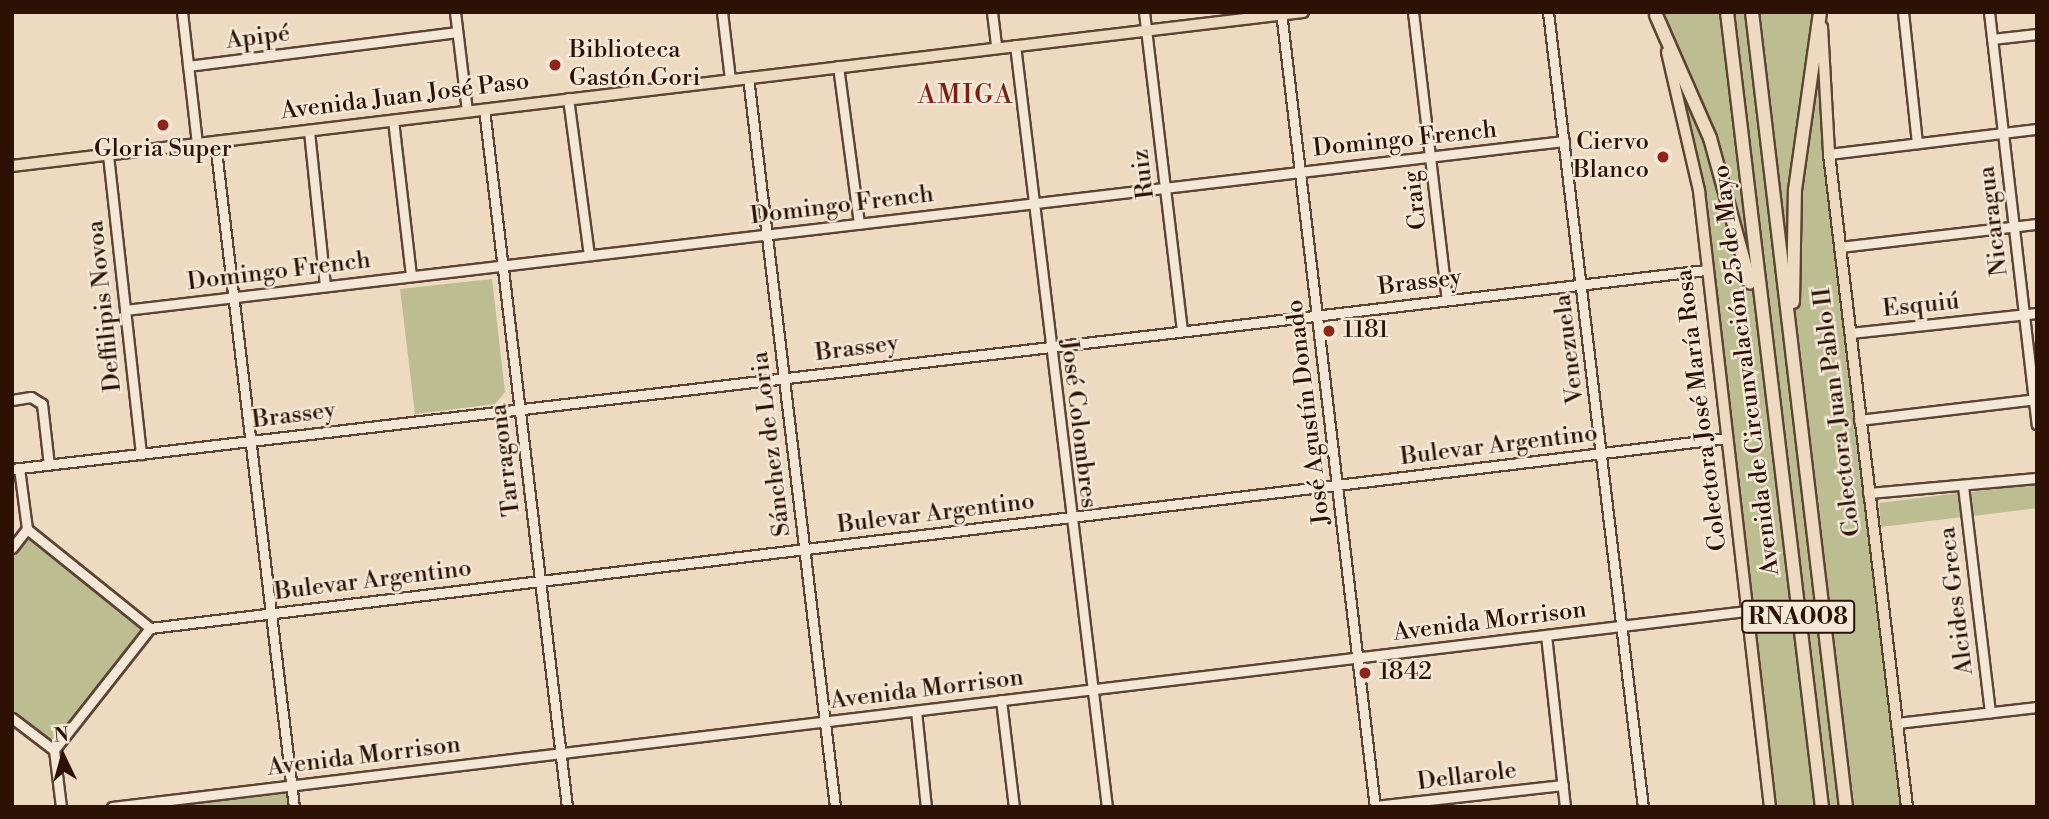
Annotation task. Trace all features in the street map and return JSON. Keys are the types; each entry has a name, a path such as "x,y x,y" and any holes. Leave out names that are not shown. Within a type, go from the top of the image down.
{"highway":[{"name":"Avenida de Circunvalación 25 de Mayo","path":"1727,12 1761,328 1822,807"},
{"name":"Avenida de Circunvalación 25 de Mayo","path":"1752,12 1846,807"},
{"path":"1794,372 1791,242 1820,12"},
{"path":"1656,14 1729,194 1761,328"}],"main road":[{"name":"Avenida Juan José Paso","path":"12,166 996,46 1303,12"},
{"name":"Colectora Juan Pablo II","path":"1820,12 1829,154 1907,807"},
{"name":"Colectora José María Rosa","path":"1656,14 1690,135 1770,807"}],"street":[{"path":"182,12 197,144"},
{"path":"455,12 467,111"},
{"path":"722,12 730,79"},
{"path":"992,12 996,46"},
{"name":"Ruiz","path":"1144,12 1182,331"},
{"name":"Craig","path":"1413,12 1447,300"},
{"name":"Venezuela","path":"1548,12 1643,807"},
{"path":"1903,12 1917,144"},
{"name":"Nicaragua","path":"1989,12 2037,424"},
{"name":"José Agustín Donado","path":"1281,14 1375,807"},
{"name":"Apipé","path":"188,66 457,32"},
{"path":"1992,38 2037,34"},
{"name":"José Colombres","path":"1015,45 1048,346 1107,807"},
{"path":"838,66 859,224"},
{"name":"Sánchez de Loria","path":"748,77 835,807"},
{"path":"568,99 589,255"},
{"name":"Tarragona","path":"484,109 567,807"},
{"path":"393,120 411,276"},
{"path":"1829,154 2037,129"},
{"path":"309,131 325,286"},
{"name":"Domingo French","path":"125,310 1564,141"},
{"path":"215,142 294,807"},
{"name":"Deffilipis Novoa","path":"108,155 141,454"},
{"path":"1840,247 2037,224"},
{"name":"Brassey","path":"16,469 1707,270"},
{"name":"Esquiú","path":"1850,333 2037,313"},
{"path":"12,400 31,397 42,404 49,465"},
{"path":"1859,421 2035,399"},
{"name":"Bulevar Argentino","path":"150,628 1727,438"},
{"path":"16,469 27,529 150,628 54,750 61,807"},
{"path":"1868,493 2037,478"},
{"name":"Alcides Greca","path":"1963,486 1990,712"},
{"path":"12,548 27,529"},
{"name":"Avenida Morrison","path":"112,807 1747,611"},
{"path":"1546,635 1565,807"},
{"path":"1001,700 1014,807"},
{"path":"1897,723 2037,707"},
{"path":"916,710 926,807"},
{"path":"12,718 54,750"},
{"name":"Dellarole","path":"1375,807 1563,785"}],"green space":[{"path":"1655,12 1821,12 1829,154 1907,807 1770,807 1699,191"},
{"path":"492,279 505,392 495,404 415,414 400,289"},
{"path":"2035,484 2037,508 1973,516 1971,492"},
{"path":"1959,493 1962,517 1881,527 1879,503"},
{"path":"27,529 150,628 54,750 12,718 12,548"},
{"path":"292,785 294,807 112,807"}],"place":[{"name":"Biblioteca Gastón Gori","path":"555,65"},
{"name":"Gloria Super","path":"163,125"},
{"name":"Ciervo Blanco","path":"1663,157"},
{"name":"1181","path":"1329,331"},
{"name":"1842","path":"1365,673"}],"district":[{"name":"AMIGA","path":"966,96"}]}
